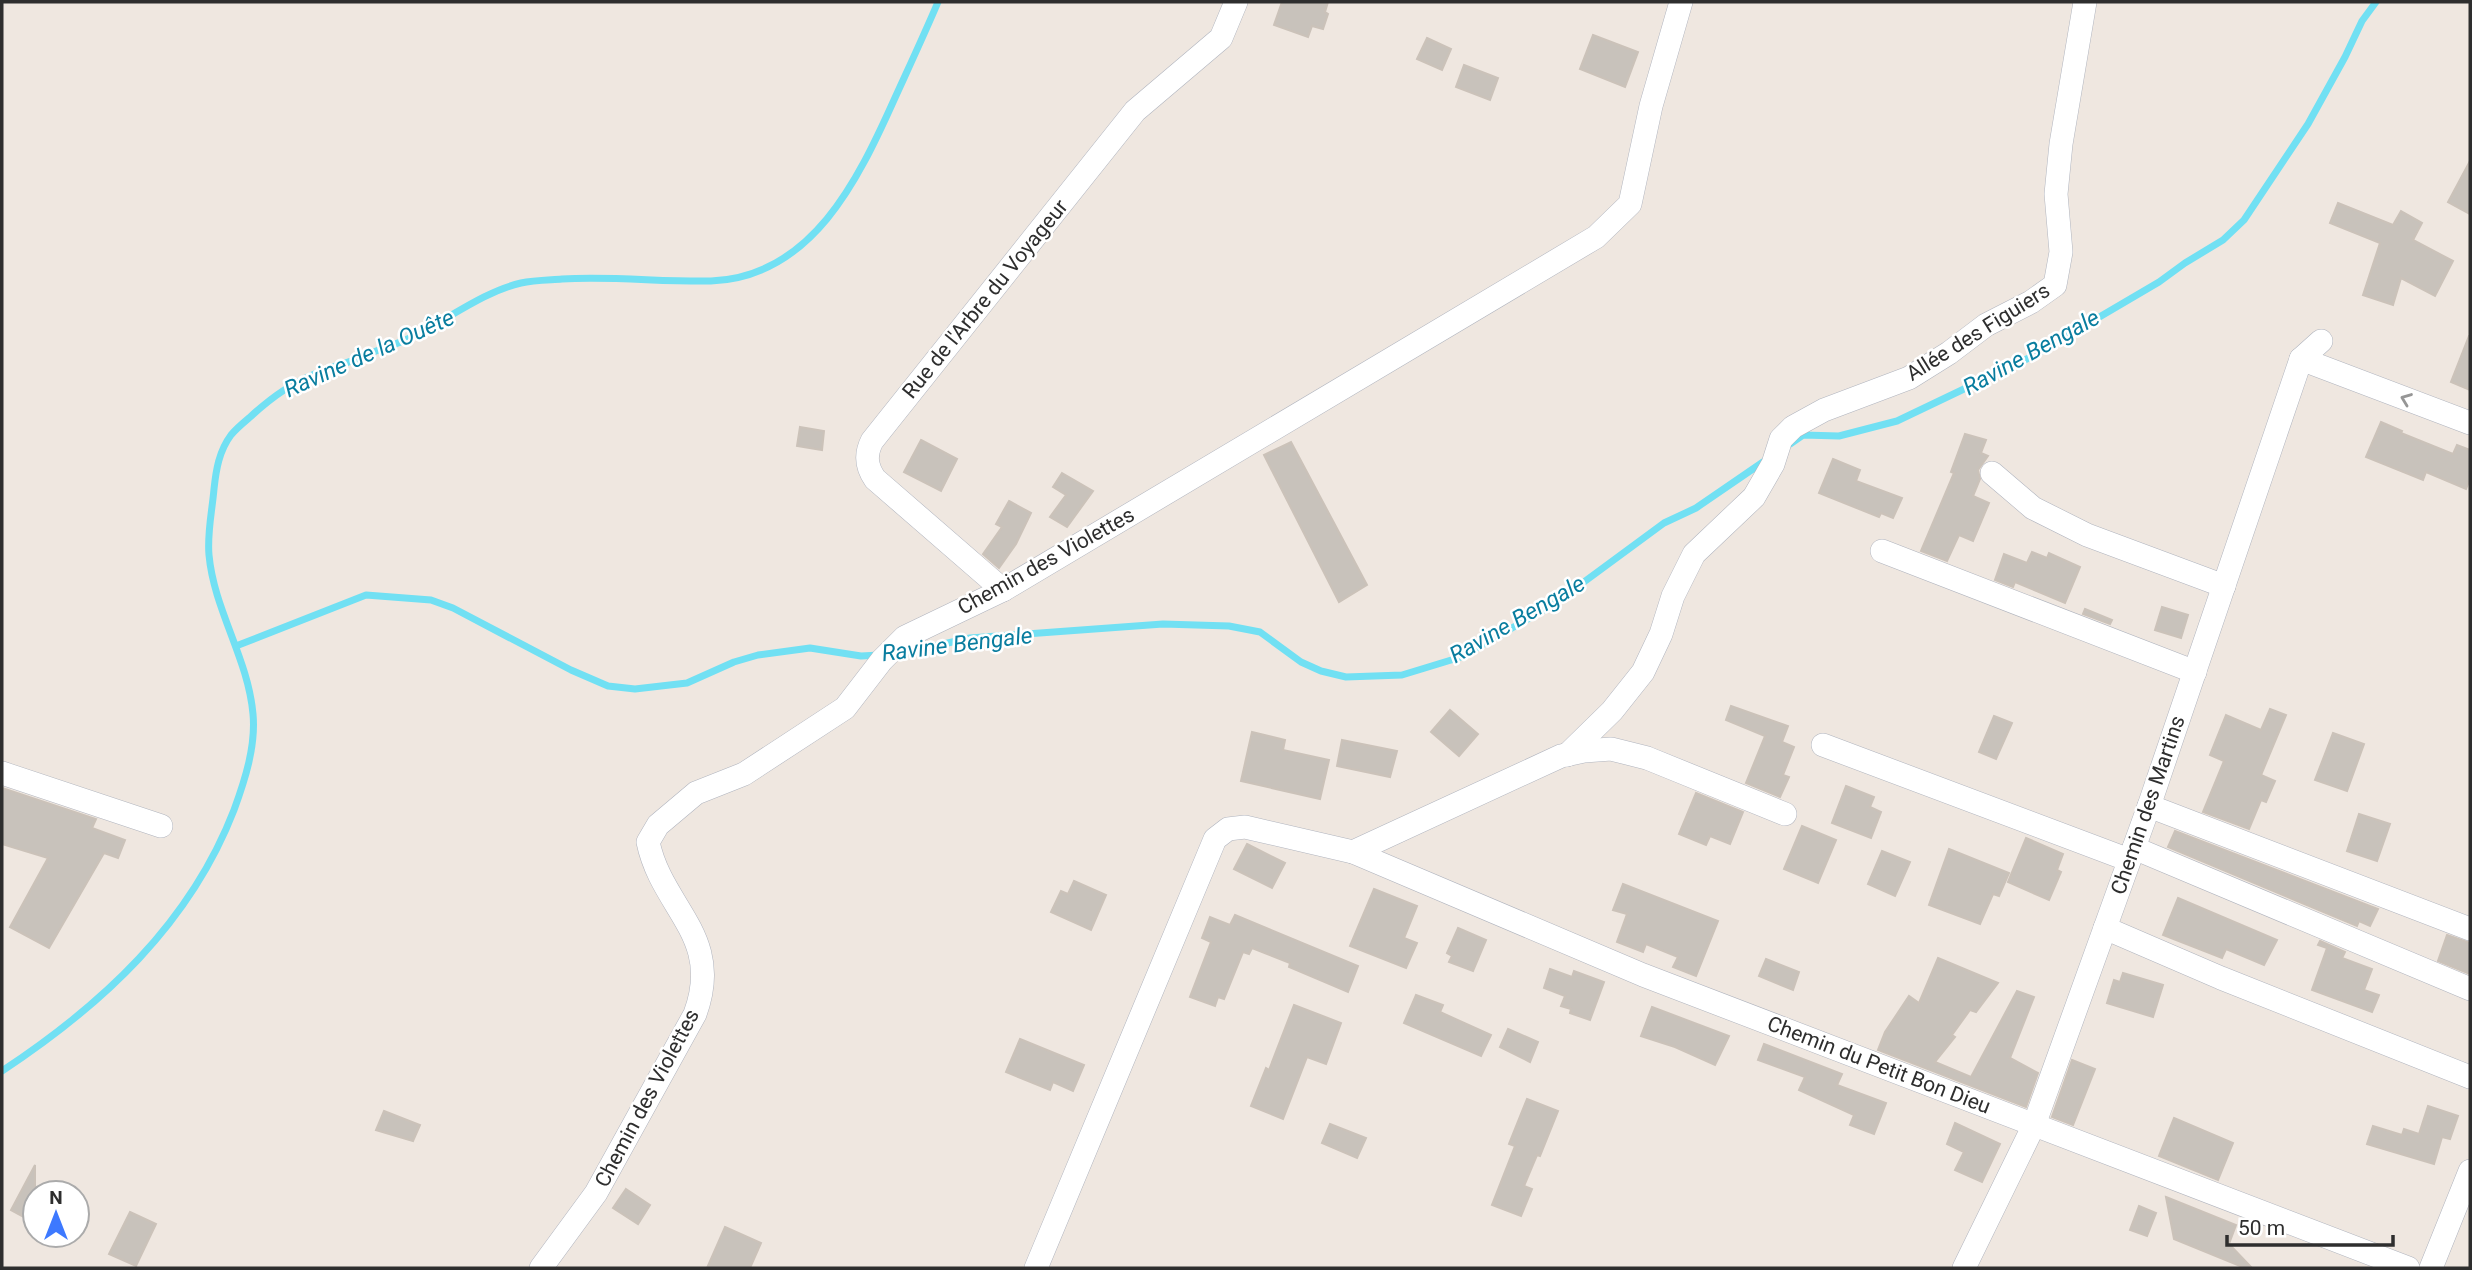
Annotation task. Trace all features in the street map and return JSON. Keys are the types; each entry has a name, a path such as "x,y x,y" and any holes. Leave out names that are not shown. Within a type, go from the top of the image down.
{"street":[{"name":"Rue de l'Arbre du Voyageur","path":"1003,590 875,479 867,460 868,450 872,441 1135,111 1221,38 1236,2"},
{"name":"Chemin des Violettes","path":"541,1268 596,1193 695,1014 702,994 702,957 695,938 652,861 648,842 658,825 696,793 744,774 845,708 878,665 905,637 1003,590 1596,237 1630,204 1651,106 1681,2"},
{"name":"Allée des Figuiers","path":"1567,755 1612,711 1643,672 1661,635 1673,596 1694,554 1754,497 1773,464 1781,439 1793,426 1824,410 1909,378 1986,326 2031,302 2055,285 2061,252 2056,194 2061,144 2085,2"},
{"name":"Chemin des Martins","path":"1964,1268 2034,1125 2149,806 2301,359 2321,341"},
{"path":"2301,359 2470,423"},
{"path":"1992,473 2033,508 2087,535 2224,586"},
{"path":"1882,551 2195,672"},
{"path":"1823,745 2132,854 2470,989"},
{"path":"1353,852 1567,755 1611,749 1647,758 1785,814"},
{"path":"2,773 161,825"},
{"path":"2149,806 2470,929"},
{"name":"Chemin du Petit Bon Dieu","path":"1036,1268 1215,839 1228,829 1245,827 1353,852 1643,975 2408,1268"},
{"path":"2105,928 2221,978 2470,1077"},
{"path":"2431,1268 2470,1171"}],"building":[{"path":"1282,2 1328,2 1325,12 1328,14 1323,29 1312,26 1308,37 1274,25"},
{"path":"1593,35 1638,52 1625,87 1580,69"},
{"path":"1427,38 1451,49 1442,70 1417,59"},
{"path":"1464,65 1498,78 1490,100 1456,87"},
{"path":"2470,161 2470,214 2448,202"},
{"path":"2338,203 2393,225 2401,211 2422,223 2413,240 2453,261 2435,296 2401,278 2393,305 2363,295 2380,243 2330,223"},
{"path":"2470,336 2470,390 2451,382"},
{"path":"2381,422 2453,454 2457,445 2470,450 2470,479 2466,489 2426,472 2423,480 2366,457"},
{"path":"800,427 824,431 822,450 797,446"},
{"path":"1965,434 1986,440 1981,453 1988,456 1978,470 1980,479 1973,496 1989,503 1973,541 1959,535 1947,561 1921,551 1954,473 1951,472"},
{"path":"921,440 957,459 941,491 904,472"},
{"path":"1291,442 1367,585 1339,602 1264,455"},
{"path":"1833,459 1860,470 1856,481 1902,498 1893,518 1881,513 1879,517 1819,493"},
{"path":"1062,473 1093,491 1067,527 1050,517 1066,495 1053,487"},
{"path":"1009,501 1031,513 1016,544 999,568 983,554 1002,527 996,524"},
{"path":"2032,552 2047,558 2049,553 2080,567 2065,603 2015,582 2013,587 1995,580 2004,554 2027,563"},
{"path":"2162,607 2188,615 2181,638 2155,630"},
{"path":"2085,609 2112,620 2110,624 2083,614"},
{"path":"1731,706 1788,726 1782,742 1794,747 1783,775 1789,777 1780,797 1746,783 1765,736 1726,720"},
{"path":"2270,709 2286,715 2261,775 2275,781 2266,802 2261,800 2249,829 2203,812 2224,761 2210,755 2226,715 2261,730"},
{"path":"1450,710 1478,734 1459,756 1431,732"},
{"path":"1994,716 2012,723 1996,759 1979,752"},
{"path":"1252,732 1285,740 1283,750 1329,760 1320,799 1241,781"},
{"path":"2333,733 2364,744 2347,791 2315,780"},
{"path":"1342,740 1397,751 1390,777 1337,766"},
{"path":"1846,786 1874,797 1870,807 1881,812 1871,838 1832,823"},
{"path":"2,788 96,819 92,828 125,840 118,858 104,853 49,948 10,927 48,858 2,844"},
{"path":"1696,793 1743,812 1730,844 1710,836 1706,845 1679,834"},
{"path":"2359,814 2390,824 2377,861 2347,851"},
{"path":"1802,826 1836,840 1818,883 1784,869"},
{"path":"2175,831 2378,909 2370,926 2359,921 2357,926 2168,847"},
{"path":"2026,838 2063,854 2057,870 2061,872 2049,900 2008,882"},
{"path":"1247,844 1285,863 1272,888 1234,869"},
{"path":"1949,849 2009,873 1999,896 1993,894 1980,924 1929,905"},
{"path":"1882,851 1910,862 1895,896 1868,884"},
{"path":"1074,881 1106,895 1091,930 1051,912 1061,891 1068,894"},
{"path":"1623,884 1718,921 1696,976 1673,967 1678,957 1646,944 1643,952 1617,942 1627,914 1613,910"},
{"path":"1374,889 1417,906 1404,938 1417,943 1406,968 1350,946"},
{"path":"2178,898 2277,940 2264,965 2226,949 2222,958 2163,935"},
{"path":"1235,915 1358,966 1348,992 1289,967 1290,963 1252,948 1249,954 1243,952 1224,999 1218,997 1215,1006 1190,997 1211,942 1202,938 1210,917 1230,925"},
{"path":"1458,928 1486,940 1473,971 1449,962 1452,956 1447,953"},
{"path":"2447,935 2470,943 2470,974 2438,961"},
{"path":"2320,941 2345,952 2342,958 2372,969 2364,990 2379,995 2372,1012 2312,990 2327,948 2318,945"},
{"path":"1938,958 1998,983 1976,1012 1970,1010 1952,1035 1955,1037 1935,1062 1971,1077 2017,991 2034,997 2010,1058 2038,1073 2026,1107 1878,1050 1885,1032 1909,996 1919,1003"},
{"path":"1766,959 1799,972 1793,990 1759,976"},
{"path":"1550,969 1572,977 1574,971 1604,982 1590,1020 1570,1013 1571,1009 1561,1006 1565,996 1544,988"},
{"path":"2123,973 2163,985 2153,1017 2107,1003 2114,980 2120,982"},
{"path":"1416,995 1443,1005 1440,1012 1491,1035 1481,1056 1404,1023"},
{"path":"1294,1005 1341,1023 1326,1064 1307,1057 1283,1119 1251,1106 1266,1068 1269,1070"},
{"path":"1652,1007 1729,1036 1715,1065 1675,1047 1641,1036"},
{"path":"1508,1029 1538,1042 1530,1062 1500,1047"},
{"path":"1020,1039 1084,1065 1073,1091 1053,1082 1050,1090 1006,1072"},
{"path":"1764,1044 1842,1074 1837,1085 1886,1103 1874,1134 1850,1125 1854,1115 1799,1090 1805,1077 1758,1060"},
{"path":"2072,1060 2095,1069 2073,1125 2052,1117"},
{"path":"1527,1099 1558,1111 1540,1156 1537,1155 1524,1186 1532,1189 1521,1216 1492,1205 1515,1146 1509,1144"},
{"path":"2428,1106 2458,1116 2450,1139 2442,1137 2434,1164 2367,1144 2373,1126 2402,1135 2404,1129 2419,1134"},
{"path":"384,1111 420,1125 413,1141 376,1130"},
{"path":"2174,1118 2233,1143 2218,1180 2159,1156"},
{"path":"1955,1123 2000,1144 1982,1182 1955,1170 1964,1152 1947,1144"},
{"path":"1330,1124 1366,1138 1357,1158 1322,1143"},
{"path":"35,1165 35,1179 28,1179"},
{"path":"626,1189 650,1205 638,1224 613,1208"},
{"path":"21,1191 21,1215 11,1210"},
{"path":"2166,1197 2236,1225 2229,1244 2252,1268 2245,1268 2174,1239"},
{"path":"2139,1206 2156,1213 2147,1236 2130,1230"},
{"path":"130,1212 156,1224 136,1266 109,1254"},
{"path":"725,1227 761,1243 750,1268 707,1268"}],"waterway":[{"name":"Ravine de la Ouête","path":"2,1071 74,1018 139,959 193,890 216,851 234,810 251,751 253,714 245,673 217,595 209,555 217,468 221,454 233,433 294,384 410,338 507,287 531,281 581,278 711,281 746,275 777,262 804,243 827,219 847,191 880,131 938,2"},
{"name":"Ravine Bengale","path":"1790,444 1803,435 1839,436 1897,421 2033,356 2159,282 2223,240 2244,220 2308,124 2362,21 2376,2"},
{"name":"Ravine Bengale","path":"899,654 970,638 1163,624 1229,626 1260,632 1301,662 1321,671 1346,677 1402,675 1461,657 1554,604 1664,523 1696,508 1766,460"},
{"name":"Ravine Bengale","path":"236,646 366,595 431,600 453,608 571,670 608,686 635,689 687,683 734,662 758,655 810,648 861,656 880,655"}]}
